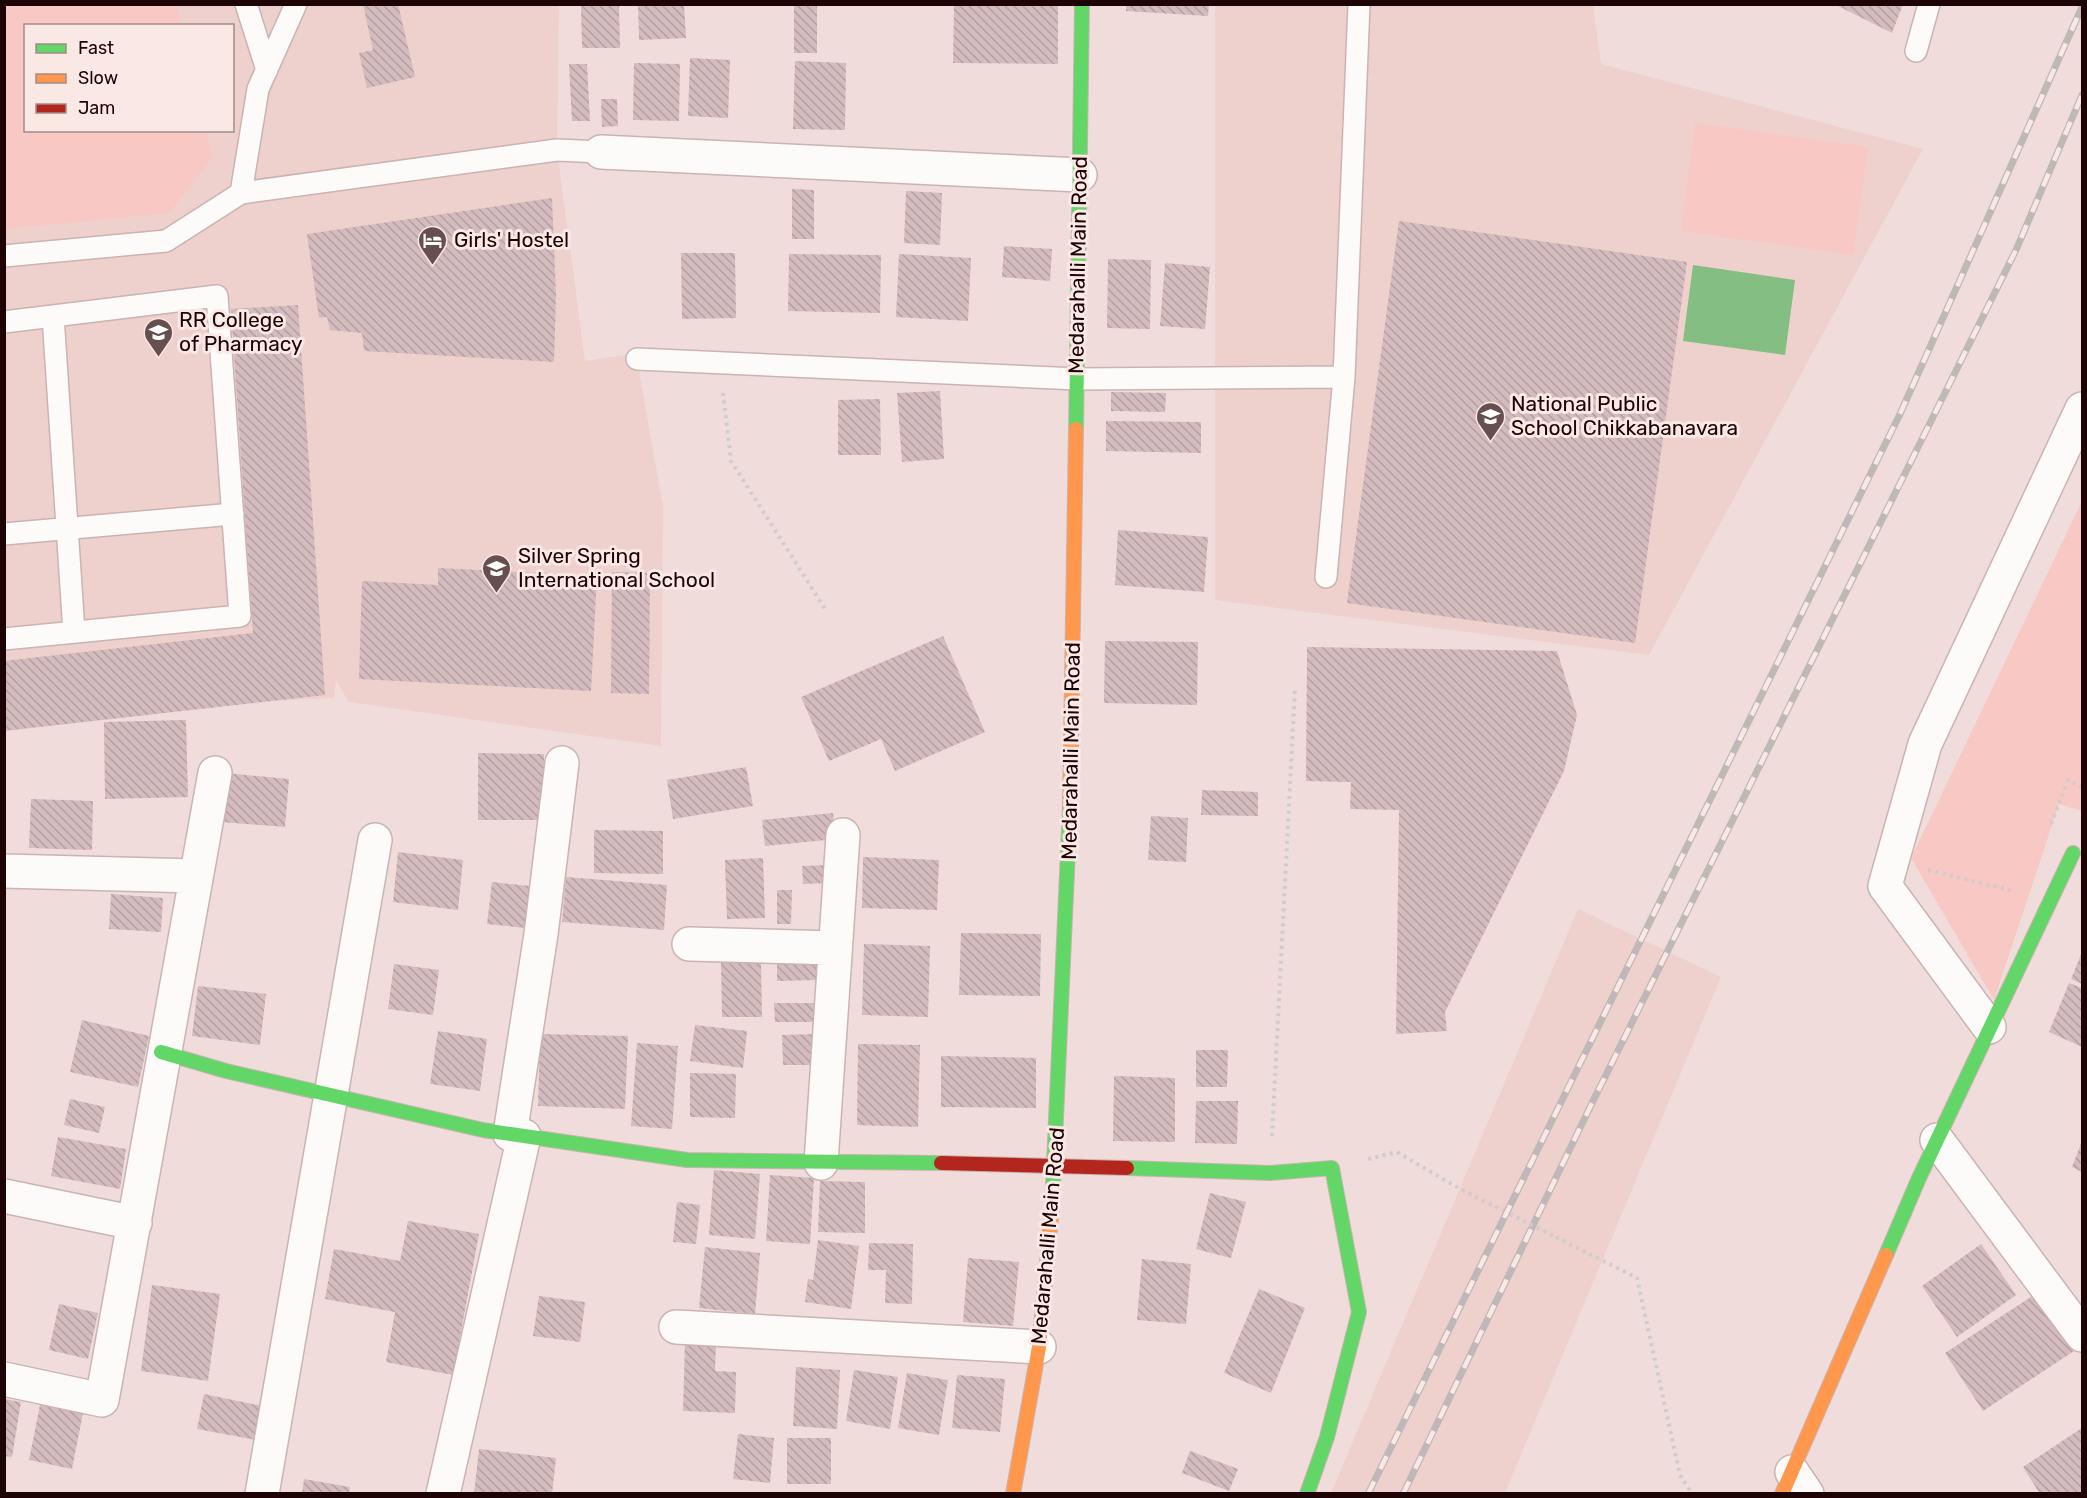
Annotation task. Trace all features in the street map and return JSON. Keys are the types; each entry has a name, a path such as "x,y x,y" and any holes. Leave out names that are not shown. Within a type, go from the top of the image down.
{"street":[{"name":"Medarahalli Main Road","path":"1013,1494 1039,1347 1056,1165 1071,798 1082,4"},
{"path":"601,152 1080,174"},
{"path":"1989,1028 1885,886 1925,744 2082,409"},
{"path":"443,1494 517,1135 562,763"},
{"path":"4,1379 102,1400 135,1223 162,1053 215,773"},
{"path":"821,1163 843,835"},
{"path":"262,1494 375,840"},
{"path":"1794,1486 1937,1140 2073,853"},
{"path":"4,871 196,876"},
{"path":"689,944 836,948"},
{"path":"162,1053 226,1071 483,1130 687,1160 1056,1165 1270,1173 1332,1168 1359,1312 1327,1437 1307,1494"},
{"path":"1937,1140 2082,1335"},
{"path":"4,1196 135,1223"},
{"path":"676,1328 1039,1347"}],"lane":[{"path":"246,4 267,70"},
{"path":"241,193 258,89 296,4"},
{"path":"1326,576 1344,377 1359,4"},
{"path":"1916,51 1929,4"},
{"path":"4,256 166,241 241,193 557,150 601,152"},
{"path":"4,322 217,296 240,616 4,639"},
{"path":"53,316 74,632"},
{"path":"637,359 1077,379 1344,377"},
{"path":"4,534 233,514"}],"path":[{"path":"720,363 731,461 827,612"},
{"path":"1270,1173 1295,688"},
{"path":"2048,832 2068,780 2082,787"},
{"path":"1893,861 2024,894"},
{"path":"1332,1168 1397,1152 1460,1189 1637,1278 1680,1475 1692,1494"}],"shaded area":[{"path":"5,4 177,5 182,24 24,24 24,132 206,132 213,157 169,213 5,229"},
{"name":"RR College of Pharmacy","path":"4,5 559,5 557,150 585,361 639,353 637,359 663,507 661,746 349,702 336,680 334,698 5,712"},
{"name":"National Public School Chikkabanavara","path":"1215,5 1593,5 1601,64 1923,149 1649,655 1215,600"},
{"path":"1695,123 1868,147 1853,255 1681,231"},
{"path":"1693,265 1795,280 1785,355 1683,341"},
{"path":"2082,501 2082,811 2059,804 1994,1000 1911,858"},
{"path":"1578,909 1721,977 1505,1493 1331,1493"}],"building":[{"path":"363,4 398,4 415,77 367,88 359,53 373,50"},
{"path":"581,4 619,4 620,48 582,48"},
{"path":"638,4 684,4 686,38 639,40"},
{"path":"794,4 817,4 817,53 794,53"},
{"path":"954,4 1058,4 1058,64 953,63"},
{"path":"1126,4 1209,4 1208,16 1126,11"},
{"path":"1834,4 1903,4 1892,33"},
{"path":"690,58 730,60 728,118 688,116"},
{"path":"795,61 846,63 845,130 793,129"},
{"path":"634,63 680,64 679,121 633,120"},
{"path":"569,64 587,64 590,121 572,121"},
{"path":"601,99 617,99 618,126 602,127"},
{"path":"792,189 814,190 814,239 792,239"},
{"path":"906,191 942,193 940,245 904,243"},
{"name":"Girls' Hostel","path":"552,198 556,295 554,362 364,351 362,333 330,330 327,317 319,318 307,234"},
{"path":"1399,221 1687,262 1635,643 1347,603"},
{"path":"1004,246 1052,249 1050,281 1002,277"},
{"path":"681,253 735,253 736,318 682,319"},
{"path":"789,254 881,255 880,313 788,311"},
{"path":"899,254 971,258 968,321 896,317"},
{"path":"1108,259 1151,260 1150,329 1107,328"},
{"path":"1165,263 1210,267 1205,329 1160,326"},
{"path":"298,305 325,695 4,731 4,661 253,633 231,309"},
{"path":"940,391 944,459 902,462 897,393"},
{"path":"1111,392 1166,393 1165,412 1111,411"},
{"path":"880,399 881,455 838,455 838,400"},
{"path":"1106,421 1201,422 1201,453 1106,451"},
{"path":"1118,530 1208,537 1204,592 1115,585"},
{"path":"438,568 597,576 591,691 359,679 362,581 438,585"},
{"path":"612,572 650,573 649,694 611,693"},
{"path":"943,636 985,732 895,771 881,739 829,761 801,697"},
{"path":"1105,641 1198,642 1197,705 1104,703"},
{"path":"1307,647 1557,651 1577,715 1564,771 1445,1012 1447,1031 1396,1034 1399,810 1350,809 1351,782 1306,781"},
{"path":"186,720 188,797 105,799 104,722"},
{"path":"478,753 544,754 544,820 478,820"},
{"path":"746,767 753,806 673,819 667,780"},
{"path":"225,773 289,779 285,827 221,822"},
{"path":"1202,790 1258,792 1258,816 1201,815"},
{"path":"31,799 93,801 92,850 29,848"},
{"path":"833,813 836,839 765,846 762,820"},
{"path":"1151,816 1188,818 1186,862 1148,860"},
{"path":"594,830 663,831 663,874 594,873"},
{"path":"398,852 463,860 458,910 393,902"},
{"path":"863,857 939,860 937,910 862,908"},
{"path":"763,858 765,918 727,919 725,860"},
{"path":"829,865 830,883 803,884 802,866"},
{"path":"566,877 667,885 664,930 562,922"},
{"path":"492,882 530,886 526,928 487,924"},
{"path":"777,890 792,890 791,924 777,924"},
{"path":"111,894 163,898 161,932 109,929"},
{"path":"961,933 1041,934 1040,996 959,995"},
{"path":"864,944 930,946 928,1017 862,1015"},
{"path":"2082,952 2082,984 2071,979"},
{"path":"819,959 821,980 777,981 777,960"},
{"path":"721,962 761,962 762,1017 722,1017"},
{"path":"394,964 439,970 433,1015 388,1009"},
{"path":"2069,983 2082,988 2082,1047 2049,1032"},
{"path":"198,986 266,994 260,1045 192,1036"},
{"path":"774,1003 815,1003 814,1022 775,1022"},
{"path":"82,1020 149,1036 138,1087 70,1072"},
{"path":"695,1025 747,1031 743,1068 690,1061"},
{"path":"438,1031 487,1039 480,1091 430,1084"},
{"path":"540,1034 628,1036 625,1109 538,1106"},
{"path":"816,1034 817,1065 783,1065 782,1035"},
{"path":"637,1043 678,1046 672,1129 631,1126"},
{"path":"858,1044 920,1045 918,1127 857,1125"},
{"path":"1196,1050 1228,1050 1227,1087 1196,1087"},
{"path":"941,1056 1036,1058 1036,1108 941,1107"},
{"path":"690,1073 736,1074 735,1118 690,1117"},
{"path":"1114,1076 1175,1078 1175,1142 1113,1141"},
{"path":"70,1099 105,1107 99,1133 64,1125"},
{"path":"1196,1101 1238,1101 1237,1144 1195,1143"},
{"path":"58,1137 126,1149 120,1189 51,1176"},
{"path":"2082,1141 2082,1172 2072,1167"},
{"path":"714,1170 760,1174 755,1239 709,1235"},
{"path":"770,1175 814,1178 810,1244 766,1241"},
{"path":"820,1181 865,1182 865,1233 818,1232"},
{"path":"1210,1193 1246,1202 1231,1258 1196,1249"},
{"path":"677,1202 700,1205 696,1244 673,1242"},
{"path":"408,1221 479,1234 453,1375 386,1362 395,1312 325,1299 334,1249 400,1261"},
{"path":"818,1240 859,1246 851,1309 805,1302 808,1279 813,1280"},
{"path":"869,1243 913,1244 912,1304 885,1303 886,1270 868,1270"},
{"path":"1981,1244 2016,1295 1957,1337 1922,1286"},
{"path":"705,1247 760,1253 755,1314 699,1308"},
{"path":"968,1258 1019,1262 1013,1326 963,1322"},
{"path":"1142,1259 1191,1264 1186,1324 1137,1320"},
{"path":"152,1285 220,1294 208,1381 141,1371"},
{"path":"1259,1289 1305,1308 1271,1393 1224,1373"},
{"path":"2037,1293 2074,1351 1983,1411 1945,1353"},
{"path":"539,1296 585,1302 580,1342 533,1336"},
{"path":"59,1304 98,1313 88,1359 49,1350"},
{"path":"685,1342 716,1343 715,1371 736,1372 735,1413 683,1411"},
{"path":"796,1367 840,1370 837,1429 793,1426"},
{"path":"854,1370 898,1377 890,1429 846,1421"},
{"path":"907,1373 948,1380 939,1435 898,1428"},
{"path":"957,1375 1005,1379 1000,1432 952,1428"},
{"path":"204,1394 267,1407 261,1441 197,1429"},
{"path":"4,1399 21,1402 12,1457 4,1456"},
{"path":"40,1405 83,1413 72,1469 29,1460"},
{"path":"2082,1428 2082,1494 2040,1494 2023,1467"},
{"path":"738,1434 774,1438 770,1483 733,1479"},
{"path":"787,1438 831,1438 831,1484 787,1484"},
{"path":"479,1449 556,1458 552,1494 474,1494"},
{"path":"1190,1451 1238,1469 1229,1491 1182,1473"},
{"path":"304,1479 350,1487 349,1494 302,1494"}],"railway":[{"path":"1368,1494 1900,414 2082,7"},
{"path":"1403,1494 1594,1099 2016,250 2082,95"}],"traffic: fast":[{"path":"1076,429 1082,4"},
{"path":"1052,1208 1070,805"},
{"path":"1886,1255 1919,1178 2073,853"},
{"path":"161,1052 226,1071 483,1130 687,1160 941,1163"},
{"path":"1127,1168 1270,1173 1332,1168 1359,1312 1327,1437 1307,1494"}],"traffic: slow":[{"path":"1070,805 1076,429"},
{"path":"1013,1494 1039,1347 1052,1208"},
{"path":"1782,1494 1886,1255"}],"traffic: jam":[{"path":"941,1163 1127,1168"}],"place":[{"name":"Girls' Hostel","path":"433,266"},
{"name":"RR College of Pharmacy","path":"158,358"},
{"name":"National Public School Chikkabanavara","path":"1490,442"},
{"name":"Silver Spring International School","path":"497,594"}]}
